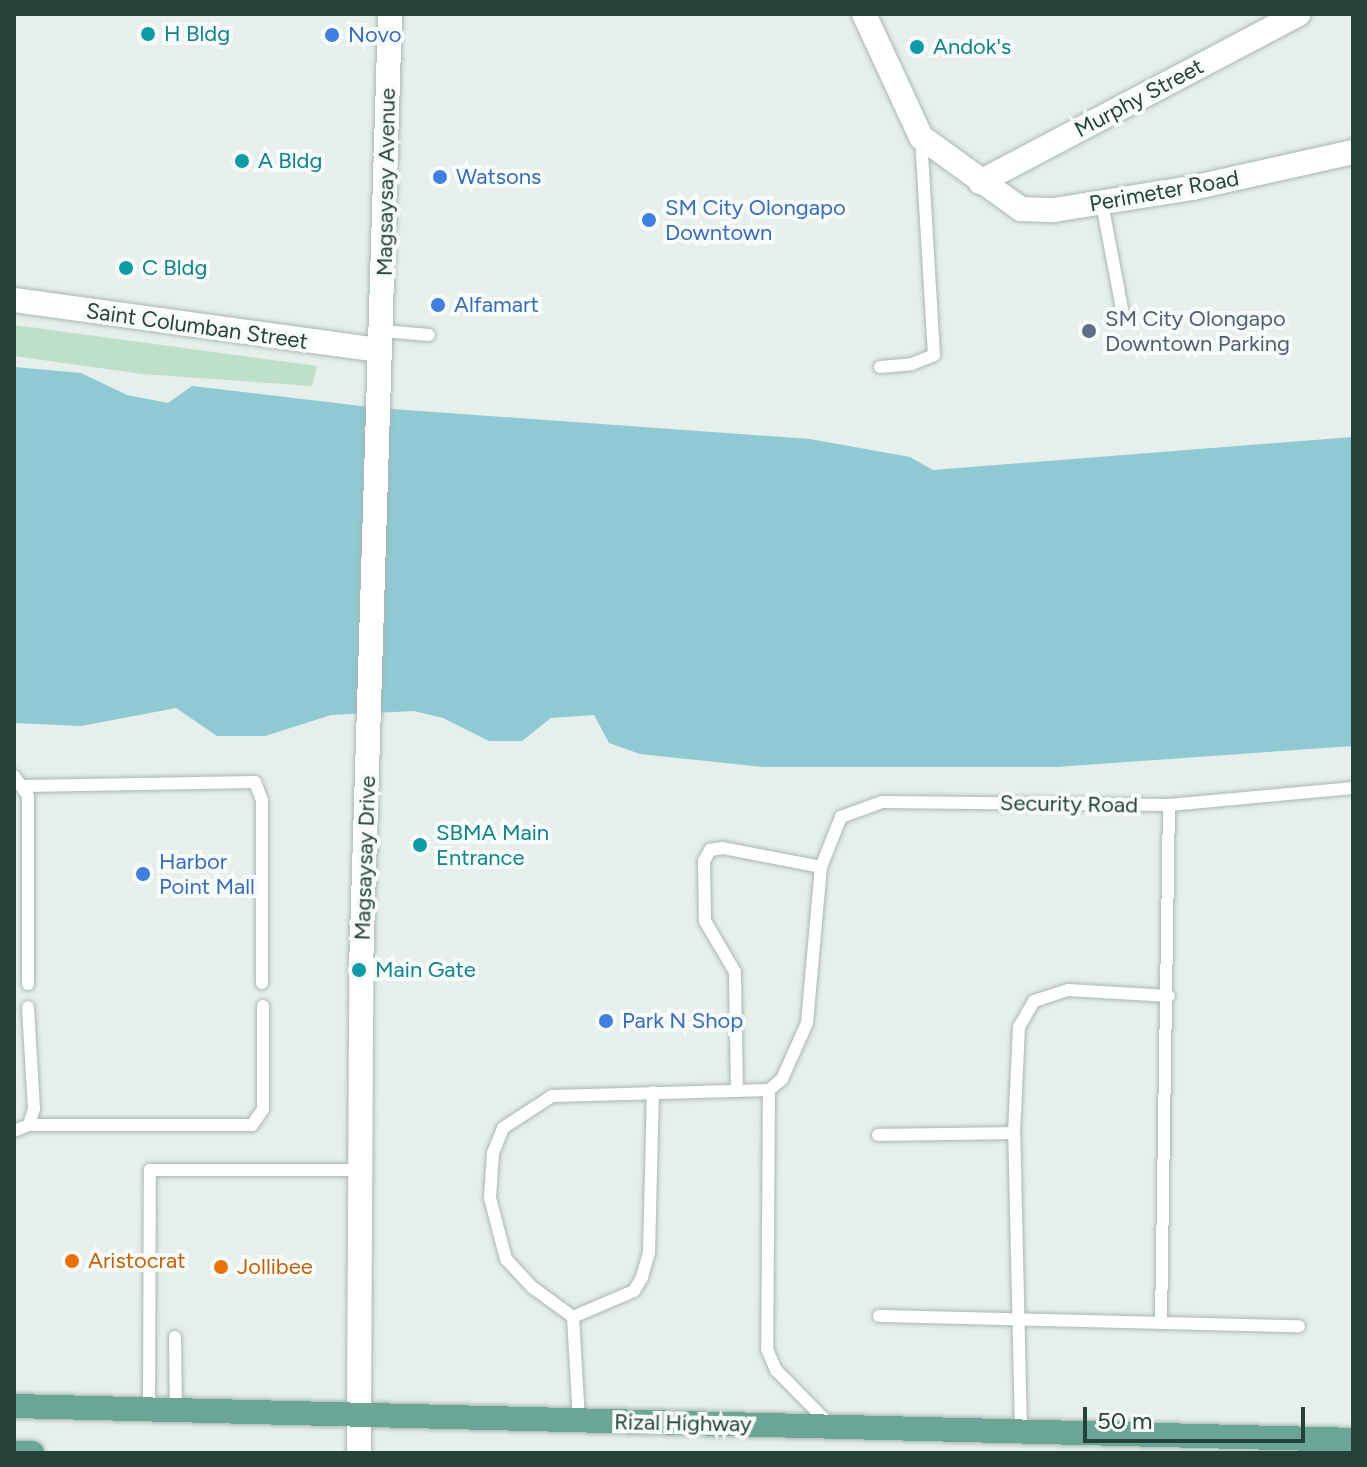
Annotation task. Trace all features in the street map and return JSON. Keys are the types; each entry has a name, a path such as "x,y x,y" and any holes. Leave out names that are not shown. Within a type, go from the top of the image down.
{"main road":[{"name":"Magsaysay Avenue","path":"381,340 390,14"},
{"path":"864,14 921,137"},
{"name":"Murphy Street","path":"980,182 1298,14"},
{"name":"Perimeter Road","path":"921,137 1010,204 1032,211 1102,203 1353,152"},
{"name":"Saint Columban Street","path":"14,300 381,340"},
{"name":"Magsaysay Drive","path":"359,1453 359,1170 381,340"},
{"name":"Rizal Highway","path":"14,1406 1353,1440"},
{"path":"14,1453 32,1453"}],"lane":[{"path":"880,367 912,364 934,355 921,137"},
{"path":"1102,203 1124,319"},
{"path":"381,340 429,335"},
{"path":"14,776 24,786 28,984"},
{"path":"24,786 255,782 262,800 262,983"},
{"name":"Security Road","path":"769,1090 792,1066 807,1023 821,867 841,817 882,802 1169,805 1353,788"},
{"path":"1161,1323 1169,996 1169,805"},
{"path":"737,1091 735,972 705,921 704,861 710,850 723,848 821,867"},
{"path":"1021,1431 1014,1133 1019,1027 1034,1001 1068,990 1169,996"},
{"path":"14,1131 29,1125 252,1125 263,1109 263,1006"},
{"path":"28,1007 34,1109 29,1125"},
{"path":"573,1317 532,1287 506,1259 490,1198 493,1153 503,1128 552,1096 769,1090 767,1349 776,1370 831,1426"},
{"path":"573,1317 634,1291 642,1277 649,1253 653,1092"},
{"path":"878,1135 1014,1133"},
{"path":"149,1408 150,1170 359,1170"},
{"path":"879,1316 1019,1322 1299,1326"},
{"path":"573,1317 579,1421"},
{"path":"175,1337 176,1409"}],"green space":[{"path":"14,325 317,366 312,386 142,374 14,356"}],"water":[{"path":"14,367 81,373 127,395 168,403 192,386 378,408 810,439 910,457 933,470 1353,437 1353,746 1056,767 763,767 640,754 609,743 594,715 551,718 522,741 489,741 443,718 414,711 331,715 265,736 217,736 176,708 81,726 14,723"}],"place":[{"name":"H Bldg","path":"148,34"},
{"name":"Novo","path":"332,35"},
{"name":"Andok's","path":"917,47"},
{"name":"A Bldg","path":"242,161"},
{"name":"Watsons","path":"440,177"},
{"name":"SM City Olongapo Downtown","path":"649,220"},
{"name":"C Bldg","path":"126,268"},
{"name":"Alfamart","path":"438,305"},
{"name":"SM City Olongapo Downtown Parking","path":"1089,331"},
{"name":"SBMA Main Entrance","path":"420,845"},
{"name":"Harbor Point Mall","path":"143,874"},
{"name":"Main Gate","path":"359,970"},
{"name":"Park N Shop","path":"606,1021"},
{"name":"Aristocrat","path":"72,1261"},
{"name":"Jollibee","path":"221,1267"}]}
